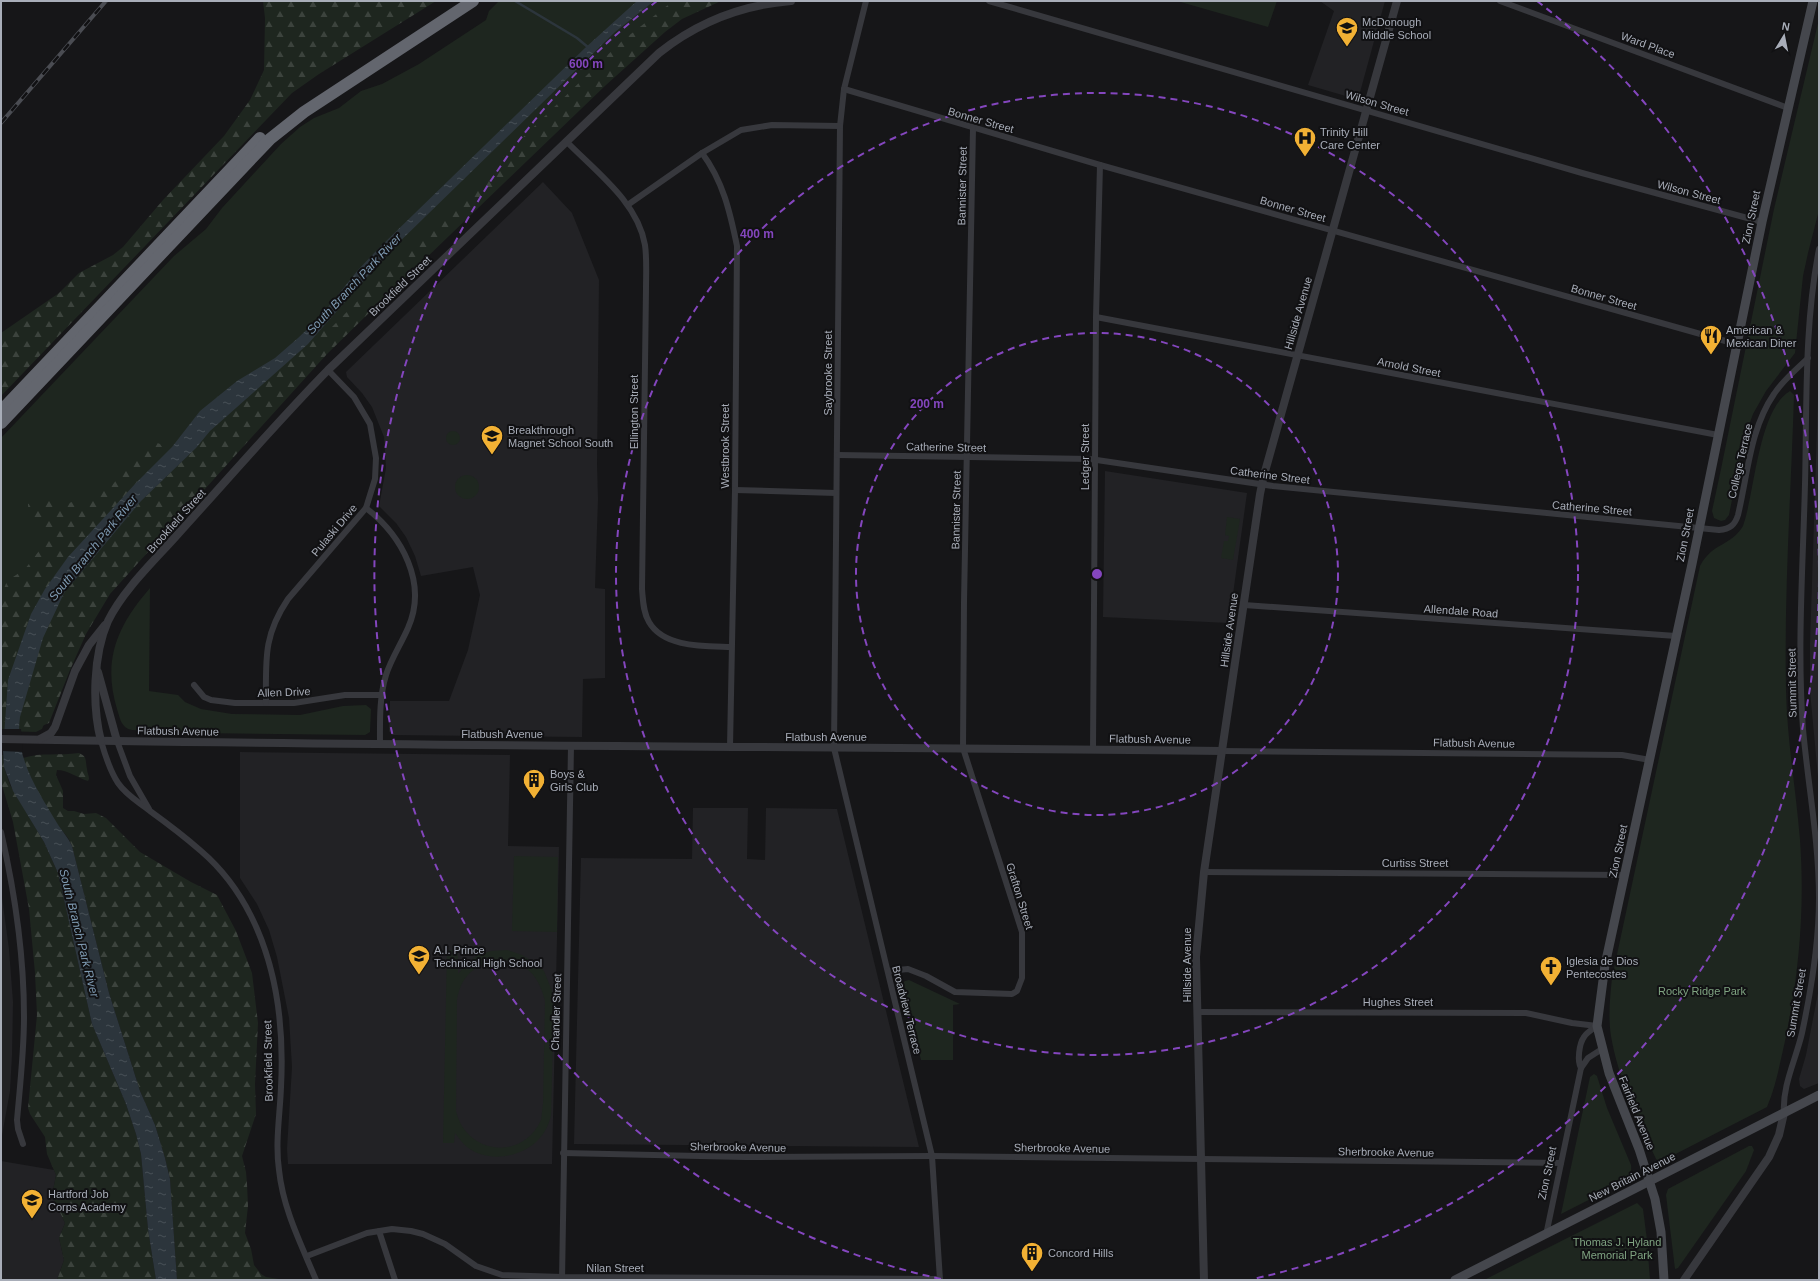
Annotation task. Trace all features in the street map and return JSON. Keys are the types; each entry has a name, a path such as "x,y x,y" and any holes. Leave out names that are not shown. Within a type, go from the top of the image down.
{"highway":[{"path":"1,411 239,158 267,131 300,105 458,1"},
{"path":"1,423 270,139 304,112 473,1"}],"main road":[{"name":"Zion Street","path":"1597,1026 1605,965 1650,760 1762,222 1813,1"},
{"name":"Fairfield Avenue","path":"1597,1026 1602,1049 1615,1092 1637,1143 1655,1199 1661,1232 1664,1280"},
{"name":"New Britain Avenue","path":"1455,1280 1819,1095"}],"street":[{"name":"Brookfield Street","path":"316,1280 290,1218 281,1185 277,1152 281,1072 280,1025 270,972 258,932 244,903 225,875 202,852 134,800 119,784 108,763 101,741 95,713 94,700 100,646 108,621 140,577 289,410 328,370 647,63 683,36 710,21 740,9 791,1"},
{"name":"Saybrooke Street","path":"834,748 840,126 844,89 866,1"},
{"name":"Wilson Street","path":"989,1 1582,173 1762,222"},
{"name":"Hillside Avenue","path":"1204,1280 1197,950 1204,872 1244,604 1262,485 1397,1"},
{"name":"Ward Place","path":"1500,1 1788,108"},
{"name":"Bonner Street","path":"844,89 1100,165 1736,344"},
{"path":"629,204 702,153 736,132 755,126 772,125 840,126"},
{"name":"Bannister Street","path":"963,748 973,128"},
{"name":"Ellington Street","path":"566,141 629,204 640,227 645,245 642,589 644,610 650,623 665,637 699,646 731,647"},
{"name":"Westbrook Street","path":"702,153 713,168 720,182 737,246 735,490 730,747"},
{"name":"Ledger Street","path":"1093,749 1096,317 1100,165"},
{"name":"Summit Street","path":"1784,1113 1787,1084 1801,1035 1808,996 1816,938 1819,899 1817,863 1803,729 1801,682 1808,358 1812,285 1819,249"},
{"name":"Arnold Street","path":"1096,317 1718,435"},
{"name":"College Terrace","path":"1699,528 1725,529 1733,525 1736,520 1754,436 1762,414 1775,392 1808,358"},
{"name":"Pulaski Drive","path":"266,703 268,639 279,612 288,599 366,508 375,479 376,458 370,424 363,409 354,397 328,370"},
{"name":"Catherine Street","path":"838,455 1095,460 1262,485 1699,528"},
{"path":"735,490 836,493"},
{"path":"366,508 379,518 394,536 406,556 412,574 414,596 408,627 391,660 381,695 380,745"},
{"name":"Allendale Road","path":"1244,604 1676,636"},
{"path":"39,739 52,733 75,671 89,645 108,621"},
{"name":"Brookfield Street","path":"97,669 117,741 130,776 149,810"},
{"name":"Allen Drive","path":"194,685 204,697 211,700 235,703 294,703 344,695 381,695"},
{"name":"Flatbush Avenue","path":"2,739 380,745 1093,749 1622,755 1650,760"},
{"name":"Chandler Street","path":"562,1279 571,746"},
{"name":"Broadview Terrace","path":"834,748 932,1156 940,1280"},
{"name":"Grafton Street","path":"888,971 908,968 926,976 951,991 960,993 1007,994 1017,991 1021,985 1022,932 963,748"},
{"path":"1,832 13,892 22,964 24,1034 17,1120 19,1133 23,1144"},
{"name":"Curtiss Street","path":"1204,872 1625,875"},
{"name":"Hughes Street","path":"1198,1012 1526,1013 1572,1023 1597,1026"},
{"name":"Zion Street","path":"1546,1235 1581,1068 1578,1061 1583,1040 1585,1036 1597,1026"},
{"path":"1581,1068 1588,1058 1602,1049"},
{"path":"1684,1280 1769,1157 1779,1135 1784,1113"},
{"name":"Sherbrooke Avenue","path":"563,1153 752,1157 932,1156 1560,1163"},
{"name":"Nilan Street","path":"307,1256 367,1232 398,1230 423,1234 445,1244 476,1266 502,1275 562,1279 940,1280"},
{"path":"379,1231 395,1280"}],"shaded area":[{"name":"McDonough Middle School","path":"1320,1 1385,1 1359,96 1356,99 1308,85 1334,11"},
{"name":"Breakthrough Magnet School South","path":"543,182 572,213 599,280 598,499 595,588 605,589 605,678 583,679 582,737 392,735 389,731 390,701 449,701 468,650 480,595 473,567 421,576 415,556 406,537 396,523 379,506 386,468 384,437 372,407 362,393 347,377 346,372"},
{"path":"1819,368 1819,788 1810,691 1810,644"},
{"path":"1105,471 1247,493 1229,623 1103,617"},
{"name":"A.I. Prince Technical High School","path":"240,752 510,755 508,846 559,847 552,1164 288,1164 287,1149 292,1067 289,1018 277,957 269,930 257,904 240,878"},
{"path":"693,808 748,808 747,859 765,860 766,808 837,809 919,1147 574,1144 581,858 692,859"},
{"path":"1,890 9,949 13,1002 10,1091 1,1141"},
{"path":"1819,988 1819,1083 1804,1089 1800,1086 1799,1079 1806,1055"},
{"name":"Hartford Job Corps Academy","path":"1,1161 54,1170 56,1175 52,1196 65,1223 59,1238 64,1260 57,1280 1,1280"}],"green space":[{"path":"263,1 436,1 319,74 292,93 1,396 1,333 59,293 79,273 113,255 123,247 163,200 224,136 250,100 264,70 265,18"},
{"path":"499,1 718,1 686,15 660,32 322,352 92,611 42,729 36,732 1,731 1,438 174,256 206,229 222,208 281,144 300,127 314,118 339,108 361,91 382,84 419,64 486,20 489,11"},
{"path":"673,1 721,1 682,19 665,32 606,85 327,354 110,594 86,634 49,723 37,728 19,726 23,702 43,638 64,593 141,501 196,448 211,431 305,348 324,327 329,330 431,227 622,41"},
{"path":"1177,1 1277,1 1268,27"},
{"path":"1819,19 1819,210 1803,276 1795,353 1766,391 1753,414 1744,439 1729,515 1725,520 1721,521 1714,518 1712,511 1774,209"},
{"name":"Rocky Ridge Park","path":"1790,391 1794,395 1787,579 1786,690 1788,728 1800,840 1802,891 1800,941 1790,1016 1778,1074 1767,1107 1660,1162 1656,1159 1630,1099 1614,1052 1610,1022 1612,978 1700,566 1710,553 1733,538 1743,526 1764,433 1771,415 1779,401"},
{"path":"450,431 456,431 460,435 460,441 456,445 450,445 446,441 446,435"},
{"path":"155,442 160,444 166,453 68,557 36,604 23,634 11,669 8,680 5,722 1,721 1,609 3,591 7,581 25,569 46,542 32,521 28,511 28,504 37,498 69,503 105,490 114,483 132,456 149,443"},
{"path":"467,475 476,478 479,487 476,496 467,499 458,496 455,487 458,478"},
{"path":"1227,517 1240,519 1233,560 1221,558 1224,541 1228,541 1229,536 1225,535"},
{"path":"150,588 149,691 178,695 185,702 201,709 232,714 300,715 343,706 366,705 371,709 370,732 365,735 197,733 128,729 123,725 117,709 111,674 112,658 116,644 129,615"},
{"path":"79,753 86,760 89,779 88,781 61,770 57,770 56,775 63,791 63,808 68,811 84,814 96,813 106,818 140,852 191,882 217,895 236,931 252,973 258,1023 255,1084 256,1114 242,1156 246,1172 248,1206 245,1233 251,1249 254,1265 261,1274 266,1277 285,1280 177,1280 170,1179 165,1158 155,1125 140,1091 109,993 72,846 39,794 29,776 23,758 37,755"},
{"path":"1,755 3,755 4,767 10,785 44,842 58,873 92,1024 126,1104 136,1134 141,1154 148,1229 156,1280 57,1280 64,1260 59,1238 65,1223 52,1196 56,1175 47,1154 45,1137 30,1114 28,1108 37,1015 35,973 29,909 13,822 1,782"},
{"path":"514,856 558,857 557,932 512,931"},
{"path":"447,950 458,950 458,974 467,963 478,955 491,951 507,950 522,955 544,971 554,996 551,1116 547,1126 540,1137 531,1146 523,1151 504,1156 494,1157 475,1152 465,1145 455,1133 454,1143 443,1143","holes":["503,960 526,968 536,978 545,1001 543,1104 541,1120 532,1133 521,1142 508,1147 495,1147 482,1144 471,1136 462,1125 456,1111 457,1000 462,983 472,971 486,963 494,961"]},
{"path":"909,980 960,1004 953,1005 953,1060 921,1060 903,988 903,983"},
{"path":"1594,1074 1597,1076 1607,1108 1631,1165 1631,1172 1628,1179 1624,1182 1561,1214 1590,1077"},
{"name":"Thomas J. Hyland Memorial Park","path":"1749,1146 1752,1146 1754,1150 1746,1171 1678,1268 1675,1269 1666,1195 1668,1189"},
{"name":"Thomas J. Hyland Memorial Park","path":"1637,1203 1643,1209 1650,1280 1484,1280"}],"water":[{"name":"South Branch Park River","path":"637,1 654,1 615,32 389,252 308,344 210,431 196,448 141,501 64,593 43,638 20,717 19,732 21,746 24,760 35,786 72,846 109,993 140,1091 155,1125 165,1158 170,1179 177,1280 156,1280 148,1229 141,1154 136,1134 126,1104 92,1024 58,873 44,842 13,791 4,767 3,751 8,680 31,614 45,589 68,557 135,484 172,447 200,411 237,381 275,358 298,338 320,317 358,270 379,248 585,48"}],"pier":[{"path":"2,729 21,729 23,752 2,751"}],"waterway":[{"path":"515,1 577,38 589,48"}],"railway":[{"path":"1,123 106,1"}],"place":[{"name":"McDonough Middle School","path":"1347,48"},
{"name":"Trinity Hill Care Center","path":"1305,158"},
{"name":"American & Mexican Diner","path":"1711,356"},
{"name":"Breakthrough Magnet School South","path":"492,456"},
{"name":"Boys & Girls Club","path":"534,800"},
{"name":"A.I. Prince Technical High School","path":"419,976"},
{"name":"Iglesia de Dios Pentecostes","path":"1551,986"},
{"name":"Hartford Job Corps Academy","path":"32,1220"},
{"name":"Concord Hills","path":"1032,1272"}]}
